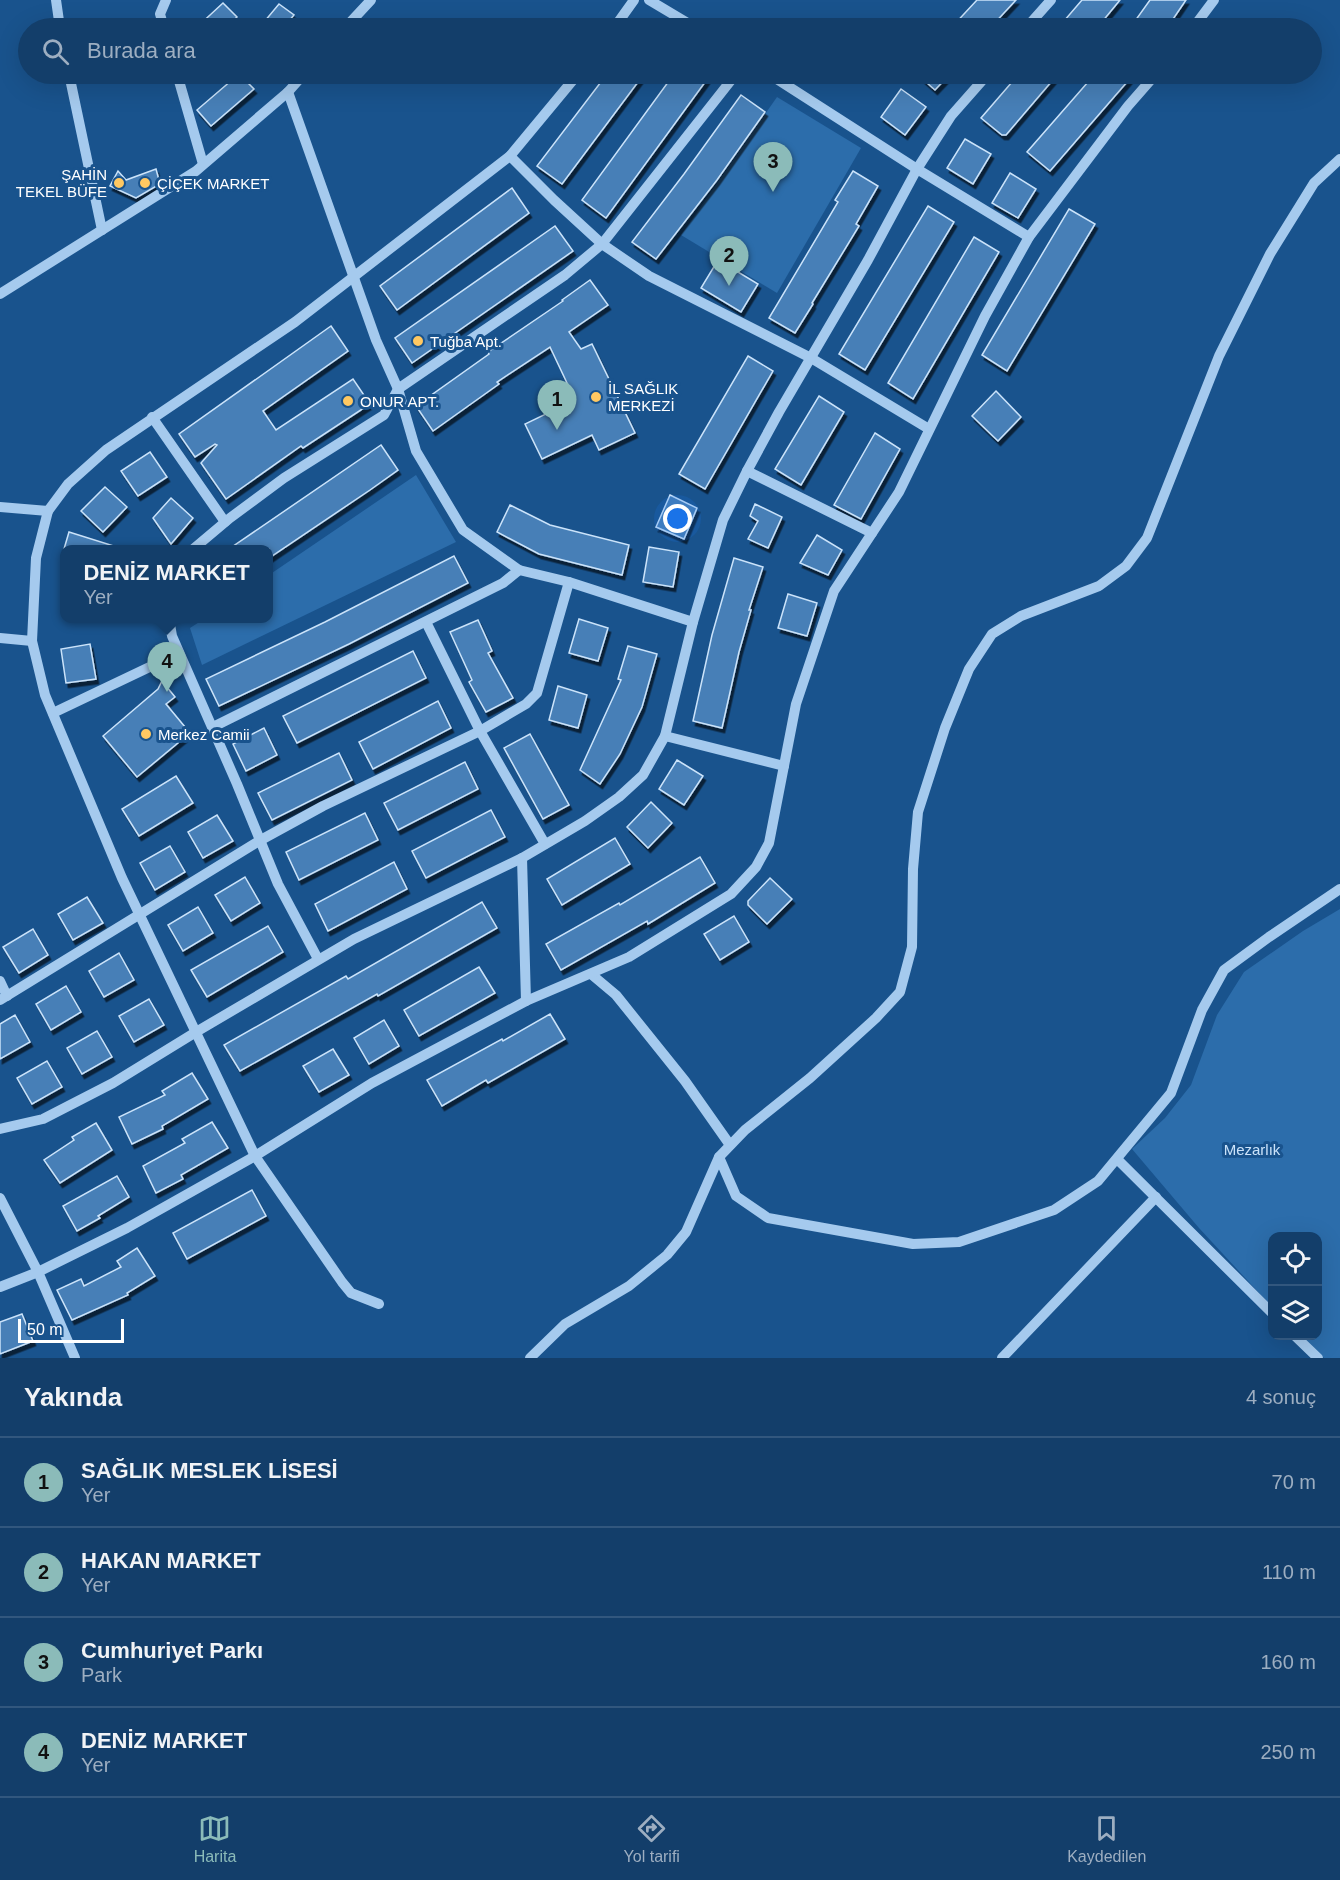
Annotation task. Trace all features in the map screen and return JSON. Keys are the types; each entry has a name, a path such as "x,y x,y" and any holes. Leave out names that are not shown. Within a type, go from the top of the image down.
{"street":[{"path":"56,0 59,18"},
{"path":"161,18 160,14 166,0"},
{"path":"354,18 371,0"},
{"path":"621,18 634,0"},
{"path":"649,0 679,18"},
{"path":"1035,18 1051,0"},
{"path":"1200,18 1214,0"},
{"path":"71,84 102,230"},
{"path":"180,84 203,164"},
{"path":"0,294 203,164 295,84"},
{"path":"379,1304 351,1293 255,1156 140,915 45,695 32,641 36,558 48,511 68,484 106,450 295,322 510,156 570,84"},
{"path":"197,545 284,478 384,415 398,389 565,274 602,244 728,84"},
{"path":"785,84 1029,237"},
{"path":"0,1129 43,1119 113,1083 354,939 522,858 585,821 619,797 643,775 665,736 693,622 723,520 747,471 868,260 917,169 951,116 979,84"},
{"path":"0,1287 38,1272 128,1228 255,1156 372,1083 526,1001 629,957 732,894 756,867 769,843 796,704 834,591 899,492 985,316 1029,237 1147,84"},
{"path":"288,92 376,340 398,389 416,451 463,530 519,570 569,582 693,622"},
{"path":"510,156 602,244 649,276 811,358 929,429"},
{"path":"530,1358 566,1324 629,1286 667,1255 686,1232 719,1157 746,1130 819,1070 900,993 912,947 913,869 918,812 945,728 969,669 992,634 1021,616 1099,586 1126,566 1147,538 1219,356 1270,254 1314,183 1340,159"},
{"path":"152,417 225,522"},
{"path":"747,471 872,533"},
{"path":"0,507 48,511"},
{"path":"213,727 503,583 519,570"},
{"path":"0,981 3,998 259,841 322,806 480,731 526,704 537,693 569,582"},
{"path":"426,622 480,731 545,844"},
{"path":"170,623 172,636 213,727 259,841 278,884 318,959"},
{"path":"0,638 32,641"},
{"path":"52,713 179,653"},
{"path":"665,736 784,766"},
{"path":"522,858 526,1001"},
{"path":"719,1157 736,1196 768,1218 913,1244 959,1242 1053,1210 1098,1181 1171,1093 1202,1010 1224,970 1340,890"},
{"path":"591,974 616,995 685,1081 730,1145"},
{"path":"1117,1159 1268,1309"},
{"path":"1002,1358 1156,1197"},
{"path":"0,1198 38,1272 75,1358"},
{"path":"1300,1340 1318,1358"}],"green space":[{"path":"777,97 861,148 777,293 681,235"},
{"path":"416,475 456,542 202,665 190,628 198,623 273,623 273,572"},
{"name":"Mezarlık","path":"1340,909 1340,1358 1324,1358 1304,1340 1322,1340 1322,1232 1268,1232 1268,1303 1199,1228 1132,1149 1165,1118 1191,1085 1217,1015 1244,972 1303,931"}],"building":[{"path":"977,0 1016,0 999,18 960,18"},
{"path":"1082,0 1120,0 1105,18 1067,18"},
{"path":"1150,0 1186,0 1174,18 1137,18"},
{"path":"223,3 237,17 236,18 207,18"},
{"path":"279,4 294,15 291,18 267,18"},
{"path":"227,84 249,84 254,89 211,126 197,110"},
{"path":"599,84 637,84 562,184 537,166"},
{"path":"667,84 704,84 606,218 582,200"},
{"path":"928,84 941,84 935,90"},
{"path":"1010,84 1049,84 1006,135 1002,135 981,118"},
{"path":"1086,84 1125,84 1050,171 1027,152"},
{"path":"901,89 926,107 905,135 881,117"},
{"path":"741,95 765,112 717,180 656,259 632,242"},
{"path":"965,139 991,154 973,184 947,168"},
{"name":"ÇİÇEK MARKET","path":"156,169 160,184 136,198 110,186 118,171 126,180"},
{"path":"853,171 878,186 856,224 859,226 795,333 769,318 838,202 835,200"},
{"path":"1010,173 1036,189 1018,218 992,203"},
{"path":"512,188 529,213 397,310 380,286"},
{"path":"928,206 954,222 865,370 839,354"},
{"path":"1069,209 1095,224 1007,371 982,355"},
{"path":"555,226 573,251 412,363 395,338"},
{"path":"974,237 999,252 913,399 888,383"},
{"path":"718,260 758,284 741,312 701,288"},
{"path":"590,280 608,305 569,332 581,349 592,344 635,433 599,450 592,435 542,459 525,424 575,400 550,347 497,382 499,384 433,431 416,406"},
{"path":"331,326 348,351 263,411 276,430 353,379 370,404 303,448 301,446 226,499 201,463 217,445 215,444 195,457 179,434"},
{"path":"748,356 773,371 705,489 679,474"},
{"path":"996,391 1021,417 998,441 972,416"},
{"path":"819,396 844,412 801,485 775,469"},
{"path":"875,433 900,449 861,519 834,505"},
{"path":"381,445 398,470 273,555 273,545 235,545"},
{"path":"150,452 167,477 138,496 121,471"},
{"path":"105,487 127,507 103,532 81,511"},
{"path":"670,495 697,508 684,539 656,527"},
{"path":"171,498 193,518 171,544 153,518"},
{"path":"755,504 782,517 768,548 748,539 758,521 750,516"},
{"path":"510,505 550,525 629,545 622,575 539,554 497,532"},
{"path":"69,532 111,545 65,545"},
{"path":"817,535 842,550 828,575 800,563"},
{"path":"649,547 679,552 673,587 643,582"},
{"path":"454,556 468,583 349,644 219,706 206,679 325,622"},
{"path":"734,558 763,567 749,610 751,610 722,728 693,721 712,635"},
{"path":"788,594 817,603 807,636 778,628"},
{"path":"579,619 608,628 598,661 569,653"},
{"path":"478,620 492,651 488,653 513,698 486,712 469,682 472,680 450,632"},
{"path":"90,644 96,679 66,683 61,649"},
{"path":"628,646 657,654 642,707 620,754 600,784 580,770 621,680 618,679"},
{"path":"413,651 426,678 297,743 283,716"},
{"name":"Merkez Camii","path":"162,681 175,697 166,704 190,733 137,777 103,736 158,689"},
{"path":"558,686 587,695 578,728 549,720"},
{"path":"438,701 451,728 373,769 359,742"},
{"path":"264,728 277,755 246,771 233,744"},
{"path":"530,734 569,805 543,819 504,748"},
{"path":"339,753 352,780 272,820 258,793"},
{"path":"677,760 703,776 684,805 659,789"},
{"path":"465,762 478,789 398,830 384,803"},
{"path":"176,776 193,803 139,836 122,809"},
{"path":"651,802 672,823 648,848 627,827"},
{"path":"491,810 505,837 426,878 412,851"},
{"path":"365,813 378,840 299,880 286,852"},
{"path":"217,815 233,841 203,858 188,832"},
{"path":"615,838 630,864 562,905 547,879"},
{"path":"170,846 185,872 155,890 140,863"},
{"path":"700,857 715,883 648,924 647,921 561,970 546,944 619,903 620,905"},
{"path":"394,862 407,889 328,931 315,904"},
{"path":"245,877 260,903 231,921 215,895"},
{"path":"770,878 792,899 767,924 748,905 748,901"},
{"path":"87,897 103,923 73,940 58,914"},
{"path":"482,902 497,928 240,1071 224,1045 346,976 348,979"},
{"path":"198,907 213,933 183,951 168,925"},
{"path":"734,916 749,942 720,960 704,934"},
{"path":"268,926 283,952 207,997 191,970"},
{"path":"33,929 48,955 19,973 3,947"},
{"path":"119,953 134,980 104,997 89,971"},
{"path":"479,967 495,993 419,1036 404,1010"},
{"path":"66,986 81,1012 51,1030 36,1004"},
{"path":"149,999 164,1025 134,1042 119,1016"},
{"path":"550,1014 565,1039 488,1083 486,1080 442,1106 427,1080"},
{"path":"15,1015 30,1042 0,1059 0,1024"},
{"path":"384,1020 399,1046 369,1064 354,1038"},
{"path":"97,1031 112,1057 82,1074 67,1048"},
{"path":"333,1049 349,1075 319,1092 303,1066"},
{"path":"47,1061 62,1087 32,1104 17,1078"},
{"path":"192,1073 208,1099 162,1126 163,1129 132,1144 119,1117 165,1095 162,1091"},
{"path":"212,1122 228,1148 181,1175 183,1179 156,1193 143,1166 185,1143 182,1139"},
{"path":"96,1123 112,1150 60,1183 44,1160 74,1140 72,1137"},
{"path":"117,1176 129,1197 77,1231 63,1206"},
{"path":"252,1190 266,1216 187,1259 173,1233"},
{"path":"137,1248 155,1276 127,1293 128,1295 72,1320 57,1290 81,1279 84,1286 121,1267 117,1261"},
{"path":"22,1314 33,1341 0,1354 0,1322"}],"place":[{"name":"ŞAHİN TEKEL BÜFE","path":"119,183"},
{"name":"ÇİÇEK MARKET","path":"145,183"},
{"name":"Cumhuriyet Parkı","path":"773,192"},
{"name":"HAKAN MARKET","path":"729,286"},
{"name":"Tuğba Apt.","path":"418,341"},
{"name":"İL SAĞLIK MERKEZİ","path":"596,397"},
{"name":"ONUR APT.","path":"348,401"},
{"name":"SAĞLIK MESLEK LİSESİ","path":"557,430"},
{"name":"DENİZ MARKET","path":"167,692"},
{"name":"Merkez Camii","path":"146,734"}]}
